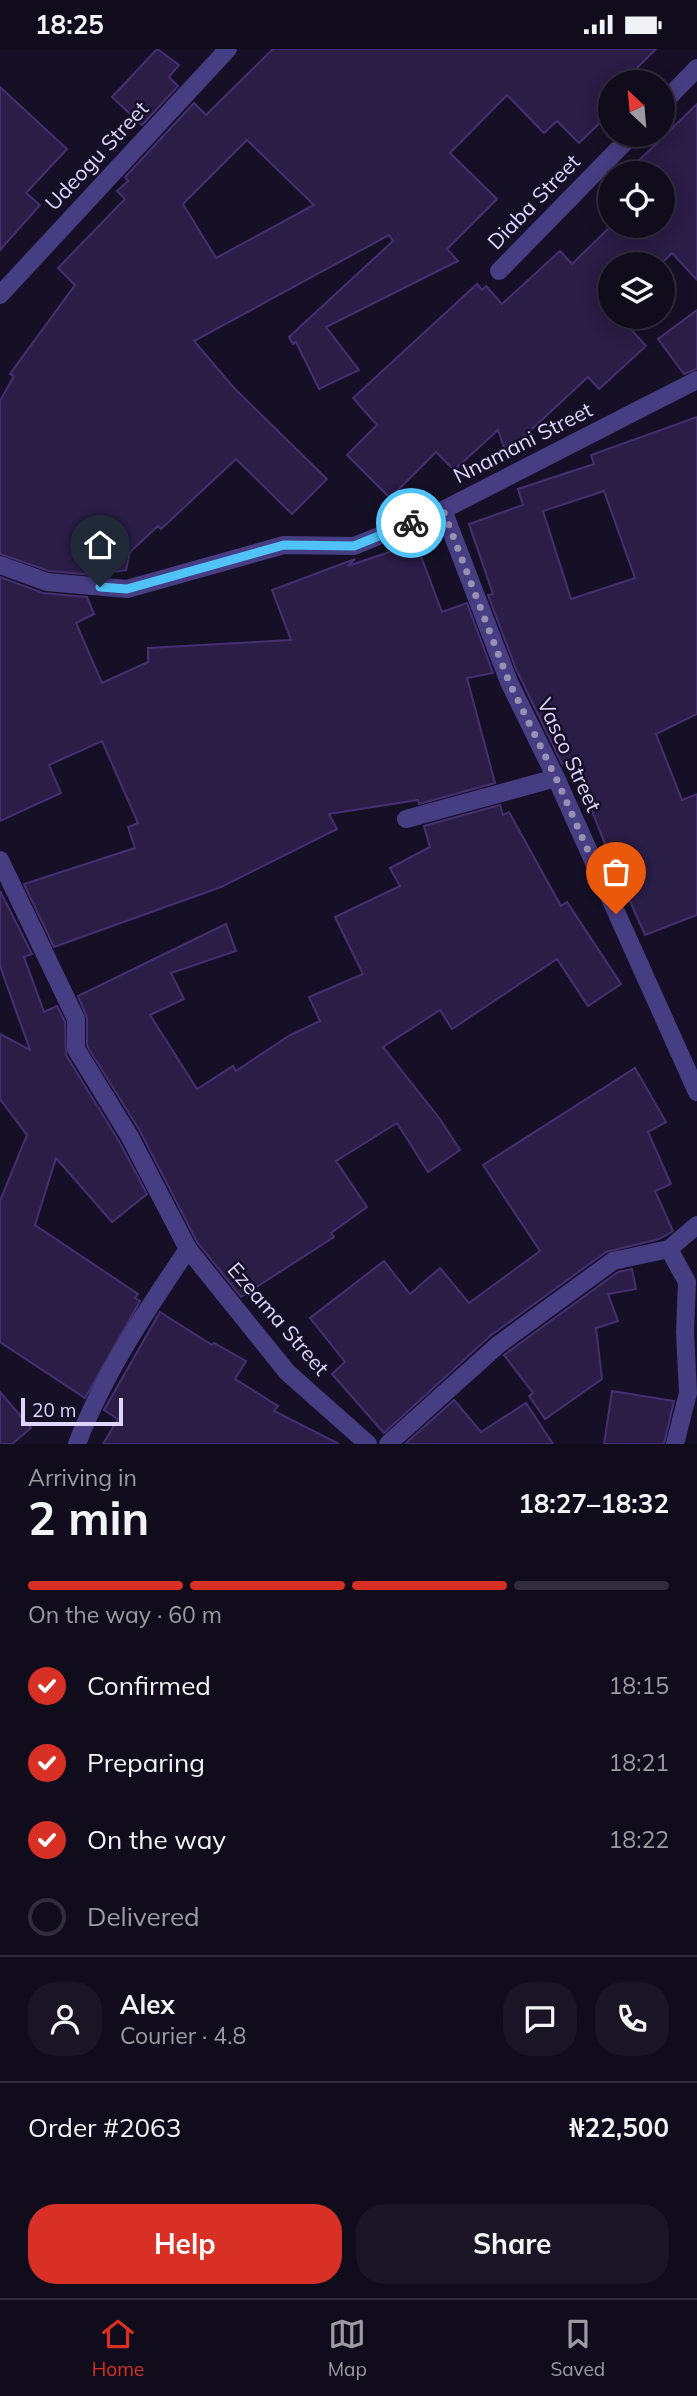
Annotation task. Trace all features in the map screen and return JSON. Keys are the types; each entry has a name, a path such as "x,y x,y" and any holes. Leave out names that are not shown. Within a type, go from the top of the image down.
{"street":[{"name":"Udeogu Street","path":"0,295 228,49"},
{"path":"676,90 697,68"},
{"name":"Diaba Street","path":"499,271 620,147"},
{"name":"Nnamani Street","path":"0,565 47,582 127,589 284,545 354,546 443,510 697,380"},
{"name":"Vasco Street","path":"443,510 509,682 556,778 697,1092"},
{"path":"406,819 556,778"},
{"name":"Ezeama Street","path":"0,860 76,1020 76,1049 136,1148 188,1249 287,1372 368,1444"},
{"path":"388,1444 498,1345 613,1261 669,1249 697,1225"},
{"path":"77,1444 93,1403 138,1323 188,1249"},
{"path":"669,1249 687,1282 685,1332 688,1393 675,1444"}],"building":[{"path":"157,49 179,65 169,77 178,86 142,125 112,97"},
{"path":"273,49 656,49 635,70 598,70 598,125 579,143 557,121 544,133 507,95 450,153 497,199 447,249 458,261 326,327 359,370 319,389 296,342 293,344 289,337 393,241 389,235 194,341 234,388 327,479 292,514 236,459 161,529 158,526 130,552 126,570 93,575 49,571 0,554 0,401 14,376 10,374 75,285 58,268 125,199 117,191 128,181 125,177 194,103 206,115","holes":["247,140 314,205 216,258 183,204"]},
{"path":"0,87 67,149 26,193 40,205 0,250"},
{"path":"697,104 697,280 675,256 675,252 598,252 598,329 631,329 646,346 599,389 588,377 506,453 498,430 454,470 436,452 390,498 347,455 377,425 353,398 477,284 482,290 486,286 502,304 560,251 572,264 599,238 675,238 675,161 638,161 653,147 676,147 676,124"},
{"path":"697,310 697,369 684,374 658,339 675,329"},
{"path":"697,417 697,714 656,734 682,800 697,794 697,915 645,935 572,760 562,764 516,669 488,595 493,594 469,524 523,505 518,489 594,464 591,455","holes":["604,491 635,578 571,599 543,511"]},
{"path":"416,543 442,612 467,603 493,673 467,678 495,783 419,804 418,800 329,814 337,829 221,887 54,947 24,884 135,848 128,827 138,823 102,741 49,765 61,793 0,821 0,577 43,593 87,597 94,614 76,623 102,683 148,662 148,648 291,640 272,590 355,559 348,566"},
{"path":"500,805 503,815 509,812 561,906 567,902 621,984 588,1006 557,959 452,1029 440,1010 383,1047 440,1119 460,1150 428,1172 397,1123 336,1161 367,1207 331,1233 334,1237 241,1297 197,1242 140,1131 87,1046 87,1018 78,996 226,924 236,951 171,973 184,999 150,1015 197,1089 233,1066 236,1071 290,1035 320,1021 309,997 363,974 335,917 400,886 390,868 430,847 424,826"},
{"path":"0,891 32,954 24,957 44,1012 57,1006 65,1022 66,1055 120,1143 147,1194 112,1222 56,1158 35,1225 138,1294 135,1298 140,1301 85,1398 0,1342 0,1201 27,1135 0,1099 0,1034 30,1050 0,966"},
{"path":"635,1068 666,1122 648,1132 671,1184 655,1191 673,1231 659,1239 606,1252 490,1336 384,1433 332,1374 345,1362 310,1318 384,1261 410,1294 440,1268 469,1303 540,1251 483,1165"},
{"path":"632,1269 636,1289 608,1294 618,1321 596,1328 602,1379 545,1419 529,1396 533,1393 504,1355 618,1272"},
{"path":"160,1312 212,1345 214,1343 246,1361 235,1379 278,1406 274,1411 339,1444 103,1444 118,1419 104,1410"},
{"path":"612,1391 674,1401 664,1444 604,1444"},
{"path":"0,1392 31,1428 12,1444 0,1444"},
{"path":"454,1400 481,1432 526,1403 553,1444 405,1444"}],"way so far":[{"path":"411,523 443,510 509,682 556,778 616,914"}],"route":[{"path":"100,587 127,589 284,545 354,546 411,523"}]}
